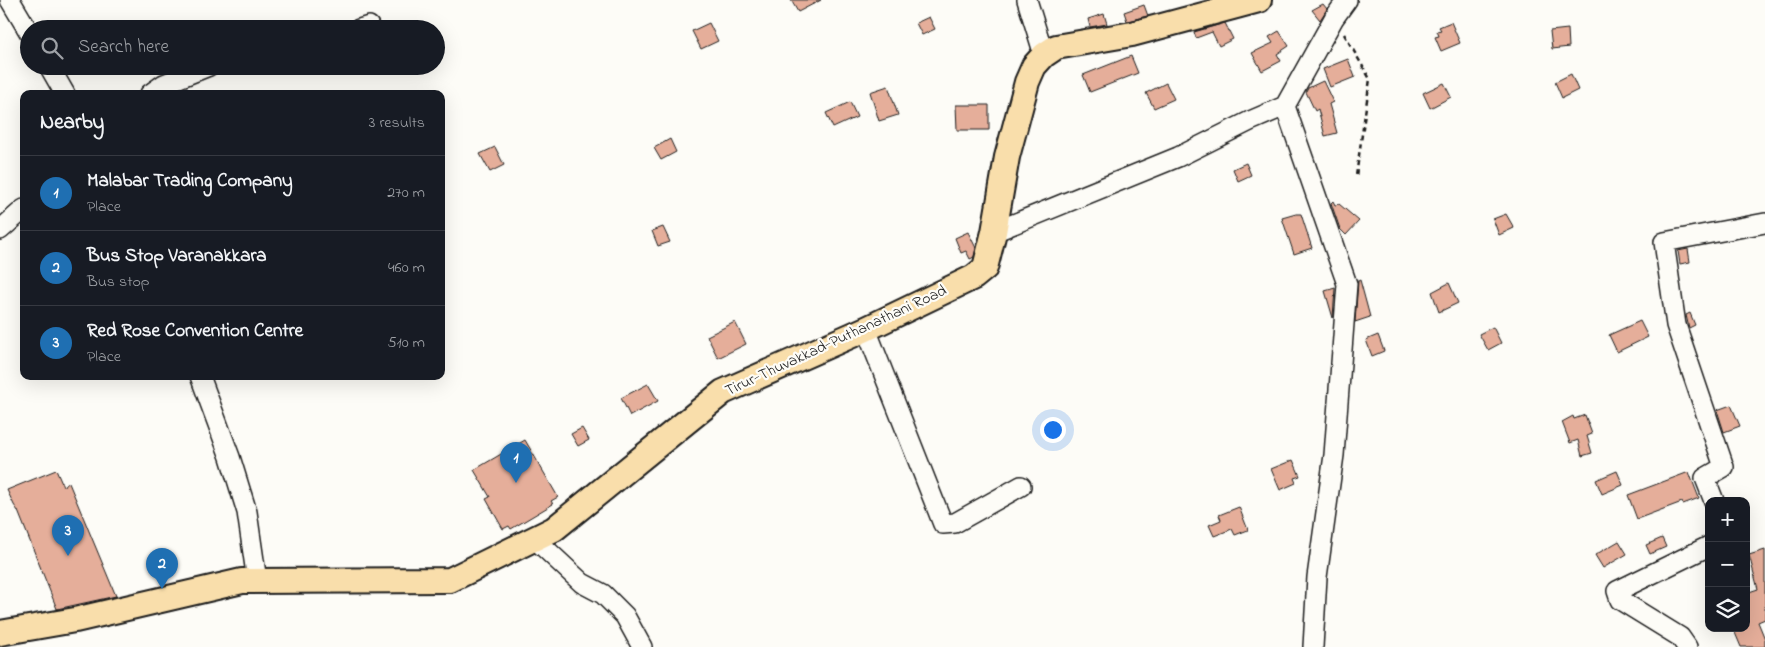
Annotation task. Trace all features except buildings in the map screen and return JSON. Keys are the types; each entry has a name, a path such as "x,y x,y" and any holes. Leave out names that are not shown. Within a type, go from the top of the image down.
{"main road":[{"path":"1044,55 1056,47 1132,34 1260,0"},
{"name":"Tirur-Thuvakkad-Puthanathani Road","path":"0,633 75,620 242,580 450,580 554,529 723,392 866,329 974,277 985,268 994,232 1007,157 1027,82 1034,66 1044,55"}],"street":[{"path":"10,0 22,20"},
{"path":"1027,0 1044,55"},
{"path":"994,232 1178,157 1250,121 1285,106 1334,18 1347,0"},
{"path":"54,75 63,90"},
{"path":"156,90 164,84 186,75"},
{"path":"1285,106 1347,284 1334,456 1317,577 1313,647"},
{"path":"0,230 20,212"},
{"path":"1712,497 1705,478 1724,467 1676,325 1664,242 1765,223"},
{"path":"866,329 943,524 955,523 1021,486"},
{"path":"201,380 247,512 256,580"},
{"path":"535,539 582,583 603,594 619,610 642,647"},
{"path":"1687,647 1680,637 1620,600 1617,591 1705,548"}],"path":[{"path":"1334,18 1370,79 1356,176"}],"place":[{"name":"Malabar Trading Company","path":"516,483"},
{"name":"Red Rose Convention Centre","path":"68,556"},
{"name":"Bus Stop Varanakkara","path":"162,589"}]}
